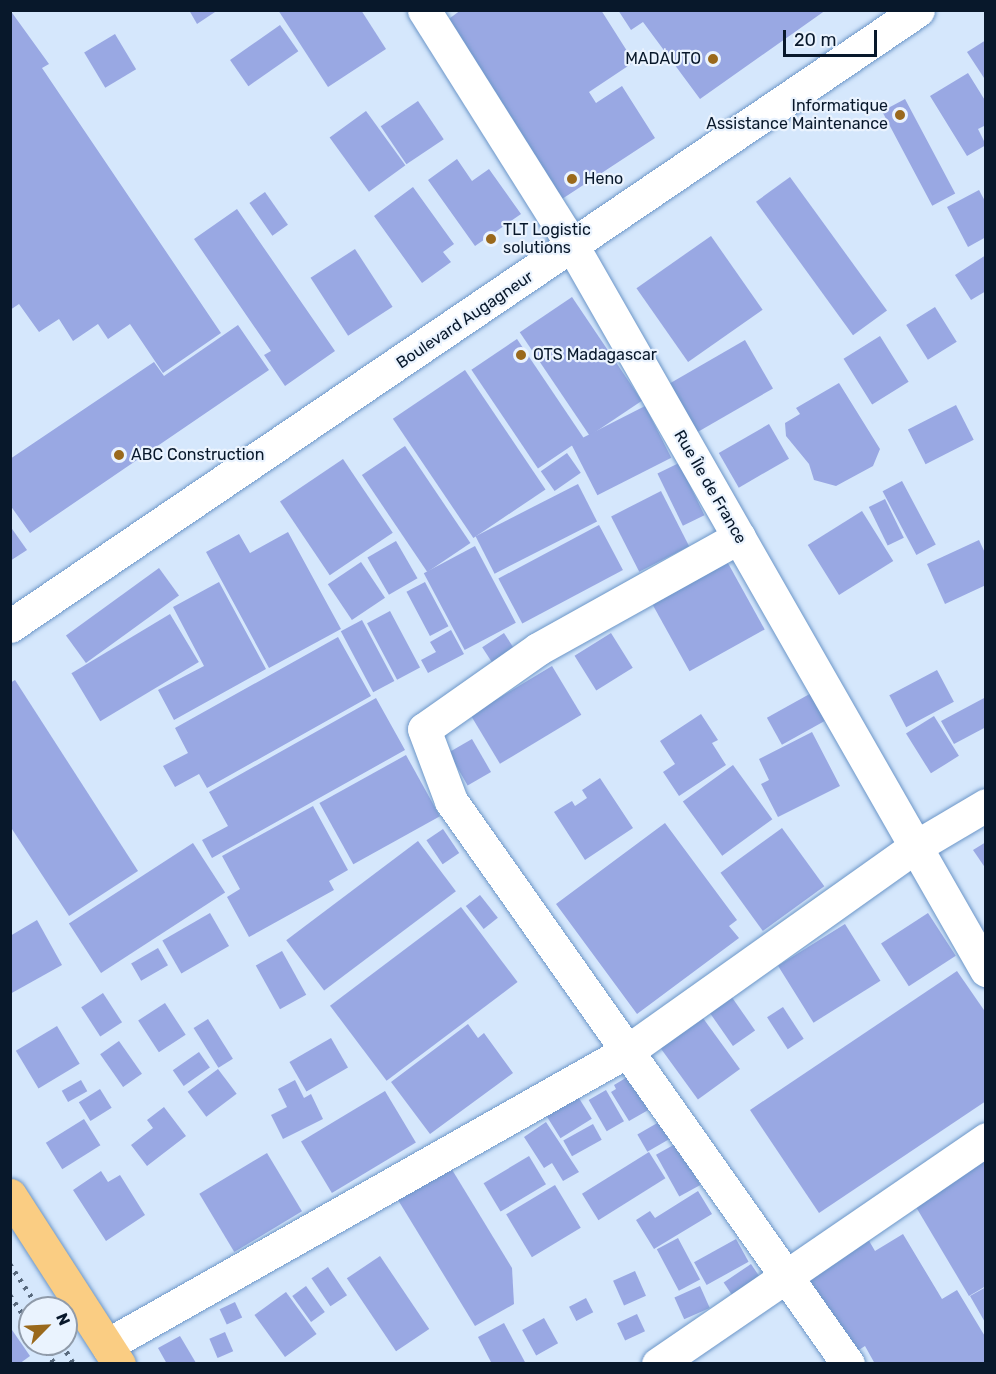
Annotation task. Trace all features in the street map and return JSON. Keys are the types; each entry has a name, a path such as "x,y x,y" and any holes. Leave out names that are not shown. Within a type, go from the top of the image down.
{"main road":[{"path":"10,1195 113,1354"}],"street":[{"name":"Rue Île de France","path":"424,10 573,247 986,970"},
{"name":"Boulevard Augagneur","path":"10,626 573,247 918,10"},
{"path":"739,537 538,649 424,729 452,801 848,1364"},
{"path":"113,1354 629,1050 915,847 986,805"},
{"path":"658,1364 986,1139"}],"building":[{"path":"10,10 49,64 42,68 221,333 163,373 130,324 108,339 98,324 73,341 59,319 39,332 19,304 10,310"},
{"path":"189,10 218,10 197,24"},
{"path":"278,10 361,10 386,49 328,87"},
{"path":"461,10 601,10 634,62 589,92 596,103 622,86 655,138 562,199 446,21"},
{"name":"MADAUTO","path":"618,10 826,10 700,99 643,22 631,30"},
{"path":"280,25 298,51 248,86 230,60"},
{"path":"115,34 136,69 105,88 84,53"},
{"path":"986,40 986,81 967,52"},
{"path":"968,73 986,102 986,125 978,129 986,145 967,156 930,96"},
{"path":"905,99 955,193 932,206 882,111"},
{"path":"418,101 444,139 406,164 381,126"},
{"path":"366,111 405,165 369,192 330,137"},
{"path":"457,159 472,181 489,169 521,214 475,246 428,180"},
{"path":"790,177 887,310 853,335 756,202"},
{"path":"413,187 454,244 443,252 451,262 422,283 374,216"},
{"path":"979,190 986,203 986,237 968,247 947,207"},
{"path":"265,192 288,225 272,236 249,203"},
{"path":"237,209 335,351 285,386 264,355 271,351 194,239"},
{"path":"711,236 763,310 688,362 636,288"},
{"path":"355,249 393,307 348,336 311,278"},
{"path":"986,255 986,291 971,300 955,275"},
{"path":"572,297 642,401 590,436 520,332"},
{"path":"935,307 957,342 928,360 906,325"},
{"path":"238,325 269,370 30,533 10,505 10,459 154,362 164,376"},
{"path":"880,336 909,382 872,405 844,359"},
{"path":"517,339 584,438 538,468 471,370"},
{"path":"745,340 773,388 693,434 665,386"},
{"path":"465,370 546,489 473,538 393,419"},
{"path":"839,383 880,449 873,466 836,486 814,480 809,464 786,436 785,423 800,414 796,408"},
{"path":"956,405 974,440 926,464 908,430"},
{"path":"645,406 671,458 597,495 571,444"},
{"path":"769,424 789,459 739,488 719,453"},
{"path":"405,446 470,543 427,572 362,475"},
{"path":"567,453 581,473 555,491 541,471"},
{"path":"343,459 393,533 330,575 280,501"},
{"path":"679,463 704,515 683,526 657,474"},
{"path":"902,481 936,545 916,555 883,491"},
{"path":"578,484 597,521 495,574 476,536"},
{"path":"661,491 689,546 639,572 611,516"},
{"path":"885,499 904,538 888,546 869,507"},
{"path":"862,511 893,561 839,595 808,545"},
{"path":"599,525 623,570 522,624 498,579"},
{"path":"10,526 27,550 10,561"},
{"path":"288,532 341,629 269,668 206,552 239,534 250,553"},
{"path":"979,540 986,555 986,585 945,604 927,564"},
{"path":"396,541 417,578 389,595 367,558"},
{"path":"475,546 516,623 465,650 424,573"},
{"path":"724,556 765,629 690,671 649,598"},
{"path":"361,562 385,598 352,620 328,584"},
{"path":"159,568 179,596 86,663 66,636"},
{"path":"219,582 266,669 174,720 158,690 204,666 173,607"},
{"path":"425,582 448,626 430,636 406,592"},
{"path":"390,611 420,668 397,680 367,623"},
{"path":"170,614 199,662 100,721 71,673"},
{"path":"362,620 394,681 373,692 341,631"},
{"path":"451,630 464,654 428,673 421,660 436,652 430,642"},
{"path":"504,633 530,673 508,687 482,647"},
{"path":"611,633 633,668 596,691 575,656"},
{"path":"338,637 371,696 207,788 199,774 175,787 163,766 188,753 175,728"},
{"path":"552,666 581,715 500,764 471,715"},
{"path":"937,670 954,702 906,727 889,695"},
{"path":"15,680 138,871 69,916 10,826 10,683"},
{"path":"815,691 830,718 782,745 767,718"},
{"path":"986,697 986,727 954,744 941,721"},
{"path":"376,698 405,750 212,858 202,840 228,826 209,792"},
{"path":"701,714 718,740 712,743 726,765 679,796 663,772 675,764 660,741"},
{"path":"934,716 959,756 931,773 906,733"},
{"path":"812,732 840,786 778,817 761,784 769,780 759,759"},
{"path":"472,739 491,772 468,785 449,752"},
{"path":"406,755 440,816 353,864 319,803"},
{"path":"733,765 772,819 722,856 683,801"},
{"path":"600,778 633,828 585,860 554,812 572,801 575,806 587,798 582,790"},
{"path":"313,806 348,870 329,881 334,890 249,937 227,897 240,889 222,856"},
{"path":"665,823 737,920 729,926 739,938 637,1014 556,904"},
{"path":"782,828 824,886 763,931 721,873"},
{"path":"443,829 459,853 443,864 426,840"},
{"path":"418,841 456,891 324,991 286,940"},
{"path":"986,842 986,869 973,850"},
{"path":"193,843 225,892 101,973 69,924"},
{"path":"480,895 498,918 484,929 466,906"},
{"path":"461,907 518,982 387,1081 330,1006"},
{"path":"210,913 229,946 181,973 162,940"},
{"path":"928,913 956,956 909,986 881,943"},
{"path":"37,920 62,965 10,994 10,936"},
{"path":"845,924 881,981 814,1023 778,966"},
{"path":"158,948 168,965 141,981 131,964"},
{"path":"282,951 306,995 280,1009 256,966"},
{"path":"957,971 986,1013 986,1101 819,1213 750,1110"},
{"path":"103,993 122,1022 100,1037 81,1007"},
{"path":"731,996 755,1030 733,1046 709,1011"},
{"path":"165,1003 186,1035 159,1052 138,1020"},
{"path":"783,1007 804,1039 788,1049 767,1017"},
{"path":"700,1014 740,1069 698,1100 658,1045"},
{"path":"208,1019 233,1059 218,1068 194,1028"},
{"path":"468,1024 478,1038 484,1033 513,1073 430,1134 391,1082"},
{"path":"57,1026 80,1064 39,1088 16,1051"},
{"path":"331,1038 348,1067 306,1091 289,1062"},
{"path":"119,1041 142,1074 123,1087 100,1054"},
{"path":"199,1052 210,1068 184,1086 173,1070"},
{"path":"218,1069 237,1094 206,1117 188,1092"},
{"path":"629,1076 650,1109 629,1121 611,1092 616,1089 614,1085"},
{"path":"81,1080 87,1091 68,1102 62,1091"},
{"path":"295,1080 304,1098 311,1094 323,1119 283,1139 271,1115 287,1107 278,1089"},
{"path":"100,1089 112,1108 90,1121 79,1102"},
{"path":"606,1090 624,1121 607,1131 589,1100"},
{"path":"385,1091 416,1142 332,1193 301,1141"},
{"path":"577,1095 592,1119 560,1138 546,1115"},
{"path":"164,1107 186,1136 147,1166 131,1145 153,1128 147,1120"},
{"path":"84,1119 100,1145 62,1169 46,1143"},
{"path":"546,1122 579,1172 563,1181 552,1163 544,1168 524,1137"},
{"path":"659,1122 669,1139 647,1152 637,1134"},
{"path":"593,1124 602,1140 572,1156 563,1140"},
{"path":"677,1143 700,1185 679,1197 656,1155"},
{"path":"649,1152 665,1178 598,1220 582,1194"},
{"path":"267,1153 302,1211 234,1252 199,1194"},
{"path":"529,1156 546,1184 501,1212 484,1183"},
{"path":"986,1158 986,1286 969,1296 913,1202"},
{"path":"451,1168 512,1268 514,1304 475,1326 398,1200"},
{"path":"101,1171 108,1182 120,1175 145,1215 106,1241 73,1190"},
{"path":"555,1185 581,1228 532,1257 506,1214"},
{"path":"698,1191 712,1214 654,1249 636,1220 650,1211 655,1218"},
{"path":"903,1234 942,1299 957,1290 986,1338 986,1364 875,1364 865,1346 854,1353 807,1276 868,1239 875,1251"},
{"path":"678,1238 700,1279 679,1291 657,1249"},
{"path":"736,1239 749,1262 707,1285 694,1262"},
{"path":"380,1256 429,1329 396,1351 347,1278"},
{"path":"751,1264 761,1279 734,1297 724,1282"},
{"path":"328,1267 347,1295 330,1306 311,1278"},
{"path":"635,1271 646,1296 624,1305 613,1281"},
{"path":"306,1286 325,1312 311,1322 292,1296"},
{"path":"700,1286 710,1308 684,1319 674,1297"},
{"path":"986,1287 986,1324 970,1296"},
{"path":"286,1292 317,1334 285,1357 254,1315"},
{"path":"586,1298 593,1312 576,1321 569,1307"},
{"path":"235,1302 242,1317 227,1325 220,1309"},
{"path":"637,1314 645,1331 625,1341 617,1323"},
{"path":"544,1318 558,1343 536,1355 522,1330"},
{"path":"504,1323 526,1364 492,1364 478,1337"},
{"path":"10,1327 18,1339 18,1356 30,1356 19,1364 10,1364"},
{"path":"225,1332 233,1351 218,1358 209,1339"},
{"path":"180,1336 196,1363 167,1364 158,1348"}],"railway":[{"path":"10,1264 31,1296"},
{"path":"10,1295 18,1307"},
{"path":"50,1356 55,1364"},
{"path":"69,1356 74,1364"}],"place":[{"name":"MADAUTO","path":"713,59"},
{"name":"Informatique Assistance Maintenance","path":"900,115"},
{"name":"Heno","path":"572,179"},
{"name":"TLT Logistic solutions","path":"491,239"},
{"name":"OTS Madagascar","path":"521,355"},
{"name":"ABC Construction","path":"119,455"}]}
